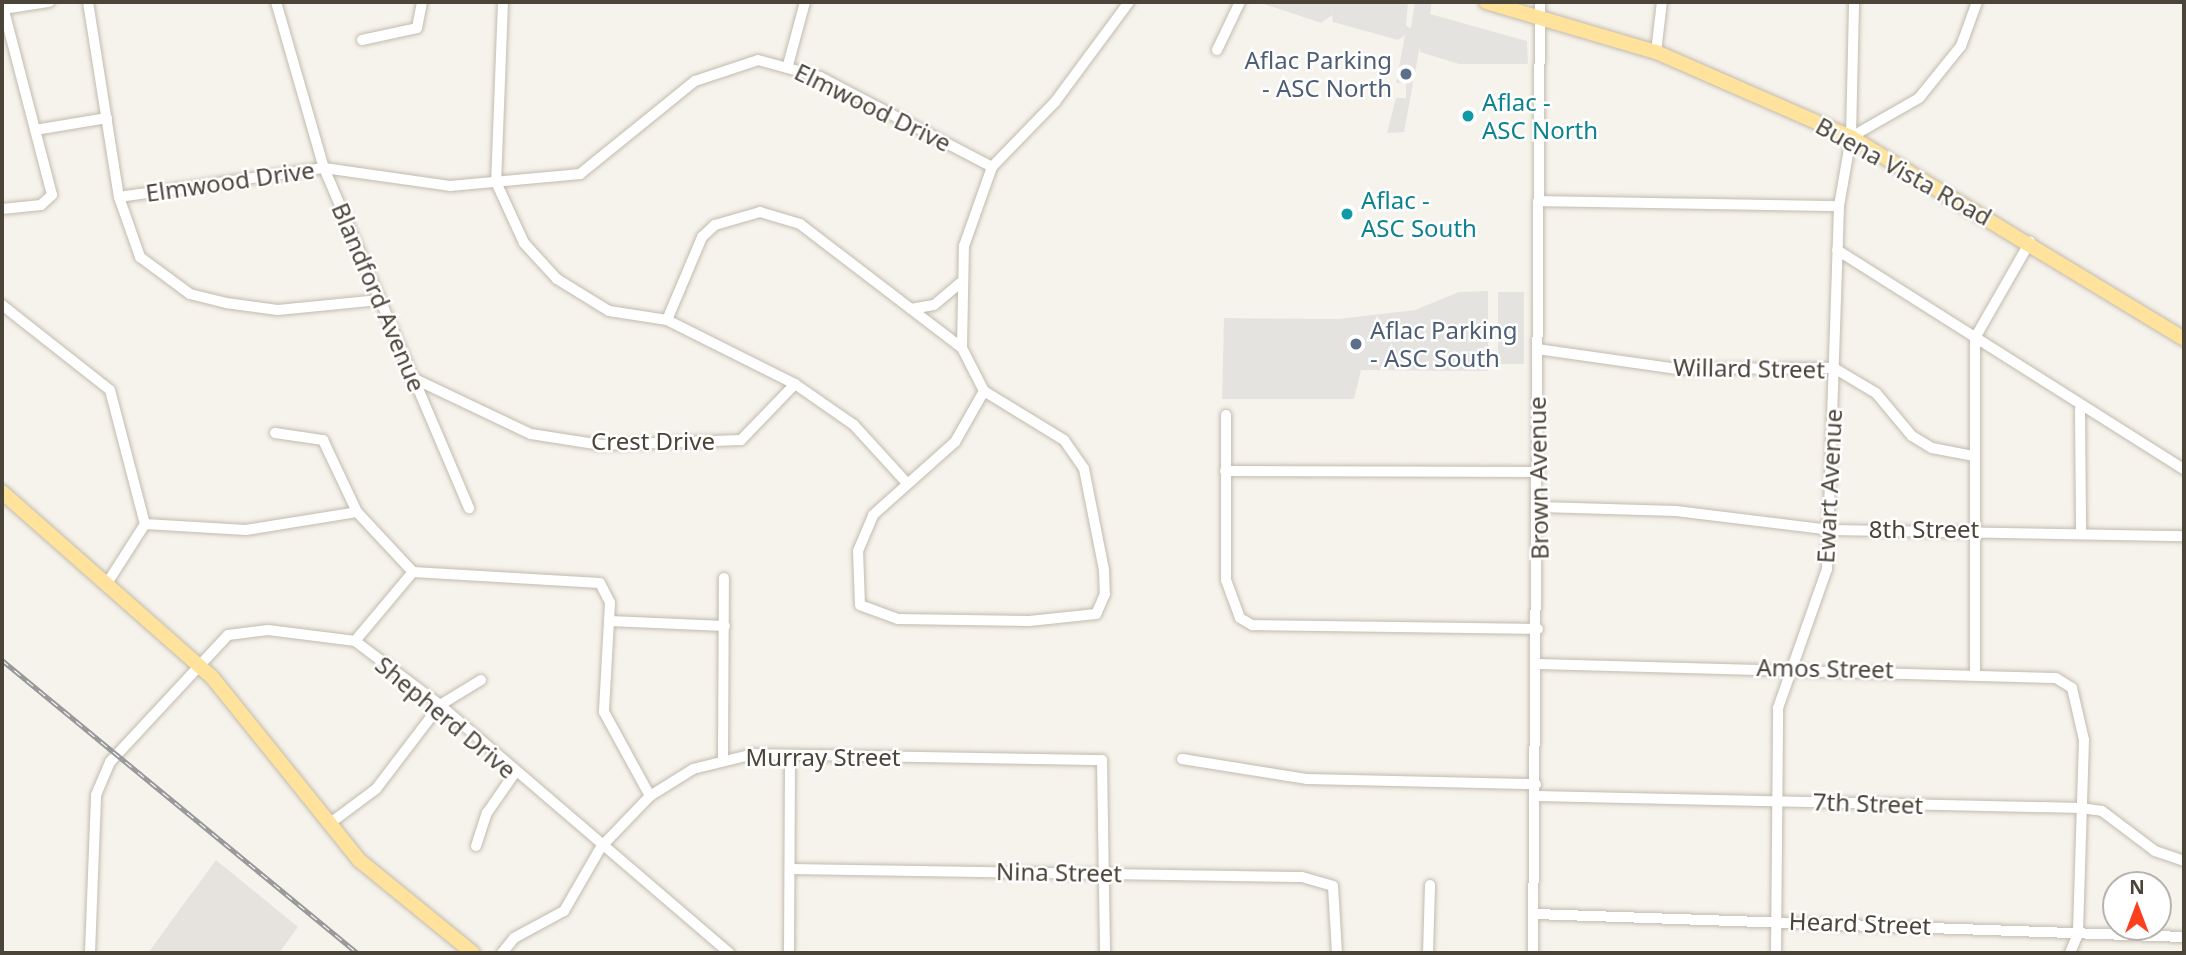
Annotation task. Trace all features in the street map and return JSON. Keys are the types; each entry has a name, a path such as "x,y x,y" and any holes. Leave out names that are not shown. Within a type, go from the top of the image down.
{"main road":[{"name":"Buena Vista Road","path":"1486,2 1656,52 1851,137 2030,242 2184,339"},
{"path":"2,492 198,664 237,702 359,860 473,953"}],"street":[{"path":"2,209 41,205 52,195 2,6 49,2"},
{"path":"88,2 119,197 140,257 190,294 278,310 380,300"},
{"name":"Blandford Avenue","path":"276,2 324,168 469,508"},
{"path":"362,40 409,33 420,24 422,2"},
{"path":"503,2 496,182 524,243 557,279 609,311 667,320 795,384 854,425 905,481"},
{"path":"788,65 805,2"},
{"path":"984,391 954,442 923,474 905,481 873,515 858,551 860,605 887,617 1066,620 1096,614 1105,594 1084,469 1065,439 984,391 962,348 960,283 969,217 992,167 1055,102 1129,2"},
{"path":"1217,50 1240,2"},
{"name":"Brown Avenue","path":"1533,953 1540,507 1537,349 1540,2"},
{"path":"1656,52 1662,2"},
{"name":"Ewart Avenue","path":"1776,953 1781,800 1775,741 1789,667 1817,606 1830,530 1839,206 1851,137 1854,2"},
{"path":"1851,137 1919,98 1961,46 1977,2"},
{"name":"Elmwood Drive","path":"119,197 324,168 450,186 580,174 695,81 729,65 788,65 992,167"},
{"path":"35,131 107,118"},
{"path":"1538,201 1839,206"},
{"path":"667,320 702,237 732,216 760,212 800,224 962,348"},
{"path":"1975,671 1979,528 1974,456 1975,338 2030,242"},
{"path":"1838,250 2081,409 2184,469"},
{"path":"911,309 934,304 960,283"},
{"path":"2,305 110,390 145,524 106,585"},
{"name":"Willard Street","path":"1537,349 1678,369 1834,368 1877,393 1912,436 1932,448 1974,456"},
{"name":"Crest Drive","path":"415,379 531,434 601,445 741,440 795,384"},
{"path":"2081,409 2081,534"},
{"path":"1226,415 1226,580 1240,618 1252,625 1538,629"},
{"path":"275,433 323,439 357,512 413,572 588,579 609,597 604,712 650,796"},
{"path":"1225,471 1539,472"},
{"name":"8th Street","path":"1540,507 1676,511 1830,530 1979,528 2184,536"},
{"path":"145,524 246,530 357,512"},
{"path":"355,641 413,572"},
{"path":"723,758 724,578"},
{"path":"609,621 725,626"},
{"name":"Shepherd Drive","path":"90,953 95,807 99,782 116,754 198,664 228,635 246,630 314,631 355,641 440,705 514,774 729,953"},
{"name":"Amos Street","path":"1538,664 1975,671 2056,678 2073,688 2082,722 2078,934"},
{"path":"329,824 376,789 440,705 481,680"},
{"path":"789,953 790,757"},
{"name":"Murray Street","path":"502,953 514,938 564,911 601,847 650,796 723,758 1094,757 1107,770 1105,953"},
{"path":"1182,759 1307,779 1536,784"},
{"path":"476,846 487,813 514,774"},
{"name":"7th Street","path":"1537,796 2081,808 2102,811 2155,851 2184,860"},
{"name":"Nina Street","path":"790,869 1303,877 1326,884 1339,901 1338,953"},
{"path":"1428,953 1430,885"},
{"name":"Heard Street","path":"1535,914 1777,920 2184,937"},
{"path":"2070,953 2078,934"}],"shaded area":[{"name":"Aflac Parking - ASC North","path":"1258,2 1408,2 1406,26 1411,28 1415,2 1432,2 1430,14 1527,41 1528,64 1459,64 1420,52 1420,46 1404,132 1387,133 1396,98 1406,98 1406,83 1396,83 1405,35 1398,40 1333,22 1332,15 1321,23"},
{"name":"Aflac Parking - ASC South","path":"1488,291 1488,371 1361,370 1354,399 1222,399 1224,318 1338,319 1415,310 1459,292"},
{"path":"1498,292 1524,292 1524,364 1498,364"},
{"path":"216,860 298,927 279,953 148,953"}],"railway":[{"path":"2,660 358,953"}],"place":[{"name":"Aflac Parking - ASC North","path":"1406,74"},
{"name":"Aflac - ASC North","path":"1468,116"},
{"name":"Aflac - ASC South","path":"1347,214"},
{"name":"Aflac Parking - ASC South","path":"1356,344"}]}
